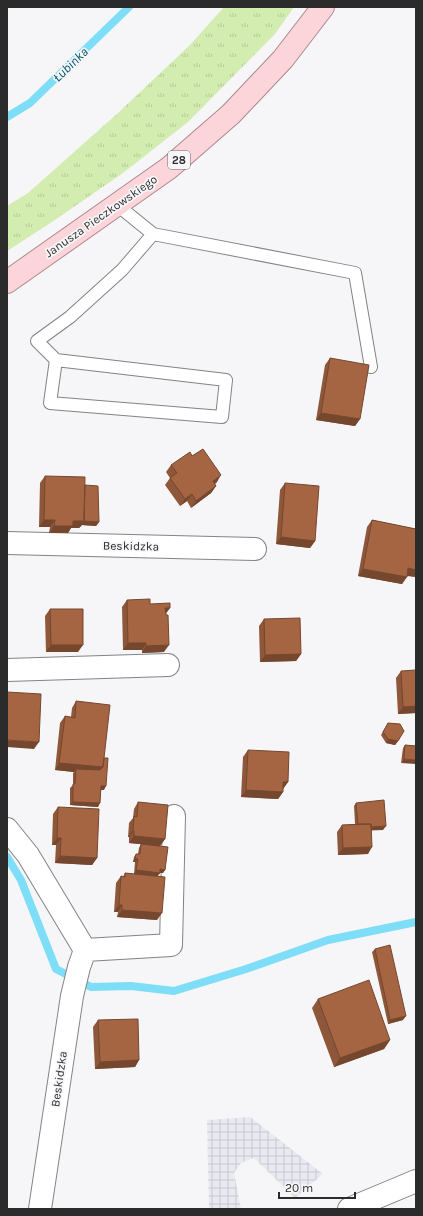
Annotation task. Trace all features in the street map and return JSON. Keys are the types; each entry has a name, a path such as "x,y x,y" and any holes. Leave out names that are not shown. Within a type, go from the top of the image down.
{"main road":[{"name":"Janusza Pieczkowskiego","path":"7,282 169,168 231,114 283,59 323,7"}],"street":[{"name":"Beskidzka","path":"7,543 256,548"},
{"path":"7,670 168,665"},
{"path":"7,829 28,855 82,959 171,945 174,816"},
{"name":"Beskidzka","path":"40,1209 72,996 82,959"},
{"path":"349,1209 416,1181"}],"lane":[{"path":"116,204 153,234 355,273 371,367"},
{"path":"56,360 50,403 222,417 226,380 56,360 37,341 70,317 105,286 122,270 153,234"}],"shaded area":[{"path":"250,1117 323,1174 295,1198 254,1158 241,1163 234,1173 241,1209 209,1209 207,1120"}],"green space":[{"path":"224,7 294,7 275,34 188,122 123,173 7,251 7,206 28,193 118,113 190,45"}],"building":[{"path":"330,358 369,365 360,419 321,413"},
{"path":"203,449 221,475 213,481 216,486 196,501 192,494 185,499 170,478 177,473 171,465 190,452 192,456"},
{"path":"45,476 85,477 84,521 73,521 73,526 54,526 55,520 44,520"},
{"path":"285,483 319,486 315,541 281,537"},
{"path":"85,485 98,486 99,522 84,521"},
{"path":"372,520 416,529 416,570 408,568 407,577 363,569"},
{"path":"150,599 150,604 170,603 170,608 165,608 166,615 168,615 169,645 146,646 146,643 128,643 127,600"},
{"path":"50,609 83,609 83,645 51,645"},
{"path":"300,618 301,654 265,655 264,619"},
{"path":"416,670 416,706 403,707 401,671"},
{"path":"7,692 41,694 39,742 7,740"},
{"path":"76,701 110,705 103,767 59,763 65,716 75,718"},
{"path":"388,723 400,724 404,731 398,741 388,739 383,732"},
{"path":"405,745 416,746 416,760 404,759"},
{"path":"248,750 289,752 288,782 283,782 283,792 246,790"},
{"path":"104,758 108,758 106,786 101,786 100,803 73,802 73,784 75,784 76,769 100,770 103,767"},
{"path":"384,800 386,826 371,827 371,824 358,824 356,803"},
{"path":"138,802 168,805 165,839 134,836 134,816 137,817"},
{"path":"58,807 99,809 97,858 60,856 61,838 57,838"},
{"path":"371,824 372,847 343,848 342,825"},
{"path":"141,844 168,847 165,870 160,869 160,873 136,870 138,859 135,858 136,854 140,854"},
{"path":"125,873 165,877 162,913 122,910 122,905 119,905 121,876 125,877"},
{"path":"390,945 406,1016 390,1020 375,949"},
{"path":"369,980 390,1040 340,1058 318,999"},
{"path":"138,1019 139,1060 100,1062 98,1020"}],"waterway":[{"name":"Łubinka","path":"7,117 30,103 129,7"},
{"path":"7,857 21,880 56,969 91,987 131,986 174,991 246,969 328,940 416,922"}]}
